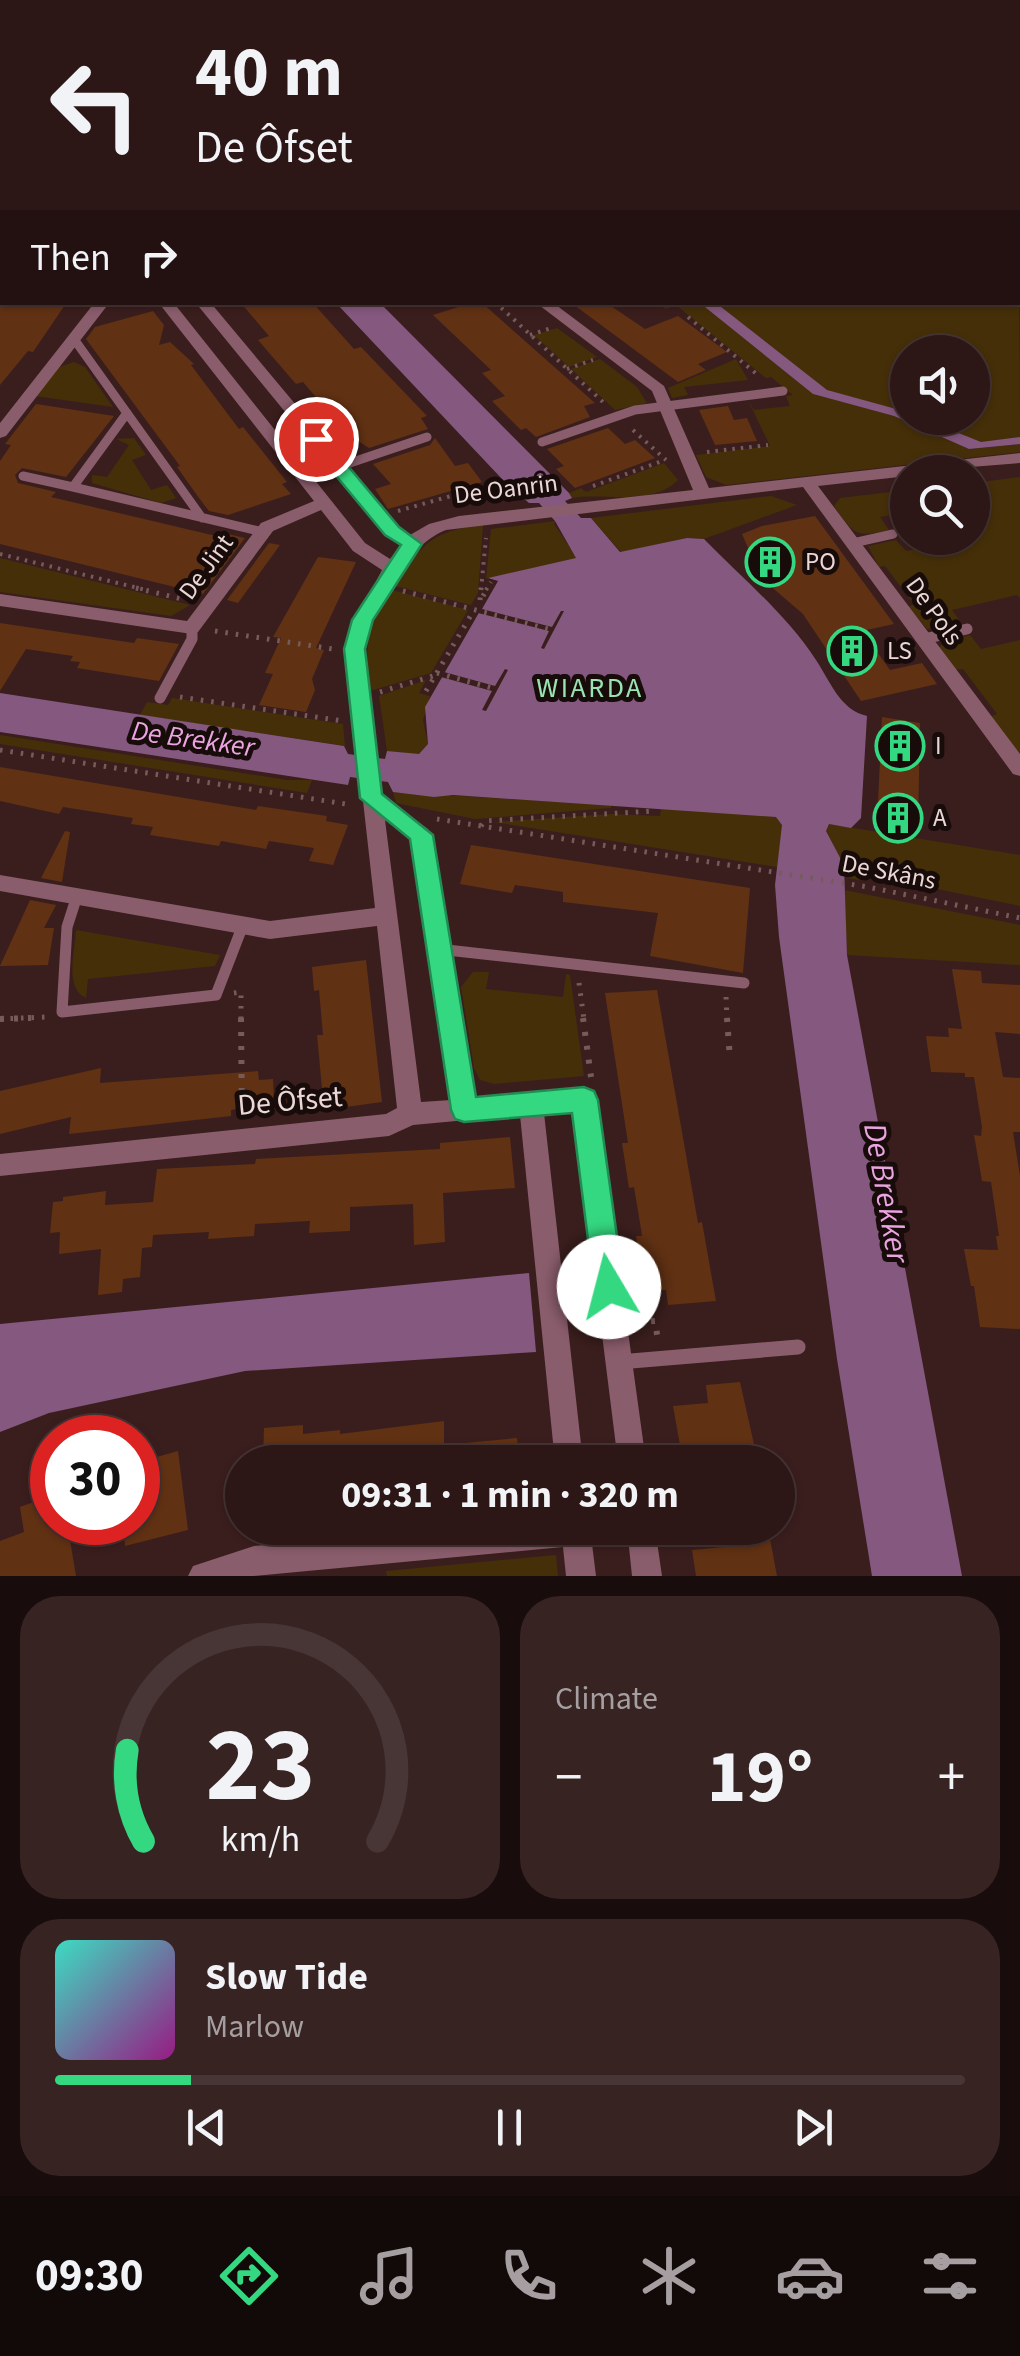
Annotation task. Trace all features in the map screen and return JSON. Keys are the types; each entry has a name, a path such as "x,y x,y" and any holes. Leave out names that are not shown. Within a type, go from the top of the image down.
{"street":[{"path":"0,433 100,305"},
{"path":"167,305 369,557 394,570"},
{"path":"204,305 392,531 412,544 358,633 355,649 410,1114"},
{"path":"546,305 659,389 704,495"},
{"name":"De Oanrin","path":"412,544 442,525 1020,458"},
{"path":"305,478 338,467"},
{"name":"De Pols","path":"807,482 1020,769"},
{"name":"De Jint","path":"0,600 192,628 267,526 325,502"},
{"path":"371,796 421,835 464,1110"},
{"path":"0,883 270,930 384,916"},
{"path":"584,1100 630,1445"},
{"name":"De Ôfset","path":"0,1165 390,1126 410,1114 584,1100"},
{"path":"530,1104 567,1445"},
{"path":"204,1576 254,1561 415,1545"},
{"path":"578,1545 581,1576"},
{"path":"643,1545 648,1576"}],"lane":[{"path":"74,339 202,518"},
{"path":"542,442 616,414 666,403 783,391"},
{"path":"73,488 126,412"},
{"path":"338,467 427,437"},
{"path":"22,476 263,532"},
{"path":"853,543 890,535"},
{"path":"162,696 192,639 192,628"},
{"path":"924,639 967,629"},
{"path":"77,896 67,927 62,1012 216,995 244,926"},
{"path":"438,949 744,984"},
{"path":"618,1362 798,1348"}],"path":[{"path":"498,305 665,460"},
{"path":"688,317 762,378 769,392"},
{"path":"586,489 665,460 768,445"},
{"path":"0,554 208,606"},
{"path":"426,692 491,582"},
{"path":"480,600 481,588"},
{"path":"408,592 552,630"},
{"path":"192,628 333,648"},
{"path":"374,694 436,674 496,689"},
{"path":"162,696 364,724"},
{"path":"481,826 486,821 619,810 653,811"},
{"name":"De Skâns","path":"751,870 859,886 1020,918"},
{"path":"576,964 594,1093 584,1100"},
{"path":"725,981 730,1059"},
{"path":"216,995 241,992 242,1138"},
{"path":"0,1019 53,1017 62,1012"},
{"path":"614,1324 655,1321 661,1358"}],"shaded area":[{"path":"676,305 702,305 813,394 890,415 890,435 937,435 969,449 1020,444 1020,452 890,455 890,467 726,485 706,477 696,455 770,446 748,400 754,410 790,406 786,396 793,395 771,377 766,378"},
{"path":"711,305 1019,305 1020,440 976,445 952,435 990,435 990,335 890,335 890,411 821,392"},
{"path":"557,328 597,357 569,367 534,335"},
{"path":"600,359 637,387 647,403 615,410 571,369"},
{"path":"736,359 748,380 684,387 688,395 672,398 668,388"},
{"path":"74,362 85,367 113,407 35,396 56,368"},
{"path":"134,438 146,455 132,460 151,490 167,485 176,498 161,503 92,483 92,475 107,477 129,445 116,439"},
{"path":"664,463 678,480 655,493 572,498 569,493 581,488 586,492"},
{"path":"1020,477 1020,598 1017,595 952,610 962,624 927,629 908,607 914,604 885,566 879,567 868,546 890,541 890,555 990,555 990,481"},
{"path":"890,492 890,515 880,517 889,530 856,532 834,506 840,498"},
{"path":"771,496 797,505 704,539 687,538 621,552 591,518"},
{"path":"556,521 554,524 577,558 486,579 491,529"},
{"path":"483,525 478,593 471,605 395,586 430,542 451,531"},
{"path":"0,558 190,605 171,616 0,592"},
{"path":"392,590 468,610 431,673 370,691 369,638"},
{"path":"970,635 981,649 1020,640 1020,758 990,717 997,714 963,669 955,670 939,648 944,641"},
{"path":"426,680 419,693 430,696 423,720 428,744 419,755 387,751 379,696"},
{"path":"172,698 343,724 345,746 140,715 147,702 168,705"},
{"path":"0,735 287,780 312,780 307,793 0,744"},
{"path":"393,792 611,808 475,819 396,803"},
{"path":"661,808 776,816 783,824 777,867 494,822 610,814 660,816"},
{"path":"829,824 1020,855 1020,906 873,876 864,881 844,877 844,865 826,831"},
{"path":"844,890 1020,925 1020,965 847,955"},
{"path":"76,930 220,955 215,966 88,979 86,998 75,987 73,978"},
{"path":"473,972 489,972 486,989 563,997 566,974 570,975 584,1076 494,1084 480,1080 474,1068 461,987"},
{"path":"556,1555 558,1576 387,1576 386,1571"}],"water":[{"name":"De Brekker","path":"338,305 382,305 569,493 572,498 565,501 581,518 591,518 620,552 687,538 704,539 791,627 843,701 867,716 861,818 851,828 829,824 826,831 844,865 847,955 962,1576 872,1576 837,1359 779,937 775,885 782,825 776,817 453,795 434,797 393,792 388,782 350,777 348,785 0,732 0,693 344,746 348,754 385,759 387,751 419,754 428,744 425,707 497,581 488,578 576,558 555,521 539,503 529,503"},
{"path":"702,305 719,305 827,390 890,407 890,415 813,394"},
{"path":"937,435 964,435 981,442 1020,437 1020,444 969,449"},
{"path":"529,1273 536,1352 245,1371 30,1415 30,1420 0,1432 0,1324"}],"pier":[{"path":"487,578 498,581 482,609 552,627 564,611 544,649 541,648 549,631 478,613 444,672 495,686 508,670 486,711 482,710 492,691 441,677 430,696 425,695 490,584 485,582"}],"building":[{"path":"0,305 65,305 33,352 28,351 0,385"},
{"path":"243,305 315,305 354,349 361,347 427,416 421,418 428,429 369,448 358,441 356,444 303,382 296,384 258,340 269,336"},
{"path":"465,305 484,305 595,403 584,406 590,417 536,437 526,428 521,430 492,401 505,396 482,373 491,370 433,315"},
{"path":"574,305 609,305 645,329 678,316 727,352 698,364 706,370 678,382"},
{"path":"153,311 164,325 159,345 170,342 194,364 191,365 239,429 243,427 287,482 282,484 291,494 228,515 209,511 199,498 177,467 180,466 86,339 95,327"},
{"path":"36,404 114,416 66,477 22,468 15,475 18,483 56,492 51,497 233,540 228,534 245,538 203,594 0,544 0,461 11,445 5,444"},
{"path":"728,406 734,420 747,418 757,441 715,445 699,410"},
{"path":"608,428 625,444 635,440 655,458 575,488 556,469 564,466 547,449"},
{"path":"435,438 455,466 468,463 482,482 388,509 375,489 391,484 373,464 430,445"},
{"path":"815,516 894,624 862,631 890,670 922,663 937,684 861,701 803,614 761,578 742,534"},
{"path":"269,543 280,545 238,603 227,600"},
{"path":"318,557 356,562 316,648 324,650 312,679 315,690 306,712 259,705 273,674 265,673 281,638 273,637"},
{"path":"0,623 134,643 137,638 179,644 159,681 77,668 80,662 70,661 73,656 26,649 0,691"},
{"path":"882,717 920,723 918,830 877,824"},
{"path":"0,767 256,810 258,806 327,816 326,821 348,825 333,865 309,861 314,848 269,841 266,849 221,841 219,846 150,835 153,827 131,824 133,818 63,807 59,814 0,801"},
{"path":"65,831 70,832 62,882 41,878"},
{"path":"471,845 750,888 743,973 650,956 658,913 563,902 563,892 515,885 512,893 460,884"},
{"path":"30,900 56,905 44,928 54,928 48,965 0,966"},
{"path":"366,960 382,1102 324,1110 317,1035 323,1035 319,990 314,991 312,967"},
{"path":"952,969 981,971 982,983 1020,985 1020,1034 995,1032 1003,1077 1020,1078 1020,1132 1013,1132 1020,1176 1020,1329 980,1327 964,1249 998,1250 999,1236 991,1182 982,1181 974,1135 981,1136 982,1127 974,1077 931,1072 926,1036 949,1037 948,1028 962,1029"},
{"path":"657,990 698,1223 702,1222 716,1301 668,1305 666,1290 650,1291 649,1284 644,1285 636,1236 642,1236 622,1143 628,1143 605,993"},
{"path":"101,1068 100,1083 258,1071 259,1080 273,1079 274,1102 231,1110 231,1116 69,1134 71,1117 0,1134 0,1091"},
{"path":"510,1137 515,1188 443,1193 445,1242 414,1245 413,1204 350,1207 350,1231 309,1233 310,1221 255,1224 254,1236 208,1239 209,1232 153,1235 152,1247 142,1248 140,1277 123,1279 122,1292 98,1295 101,1249 59,1254 60,1232 50,1233 53,1202 63,1201 63,1197 106,1191 105,1205 153,1202 157,1169 440,1149 440,1143"},
{"path":"740,1382 754,1445 680,1445 673,1406 708,1403 706,1385"},
{"path":"444,1421 444,1445 264,1445 264,1428 303,1425 303,1434 340,1430 340,1434"},
{"path":"517,1438 518,1445 444,1445"},
{"path":"178,1451 188,1530 160,1537 160,1456"},
{"path":"30,1503 30,1545 71,1545 76,1576 0,1576 0,1541 24,1532 20,1507"},
{"path":"771,1545 777,1576 696,1576 692,1550"}],"place":[{"name":"PO","path":"770,562"},
{"name":"LS","path":"852,651"},
{"name":"I","path":"900,746"},
{"name":"A","path":"898,818"}],"district":[{"name":"WIARDA","path":"590,688"}],"route":[{"path":"316,439 392,531 412,544 362,620 355,649 372,798 421,835 464,1110 584,1100 609,1287"}]}
